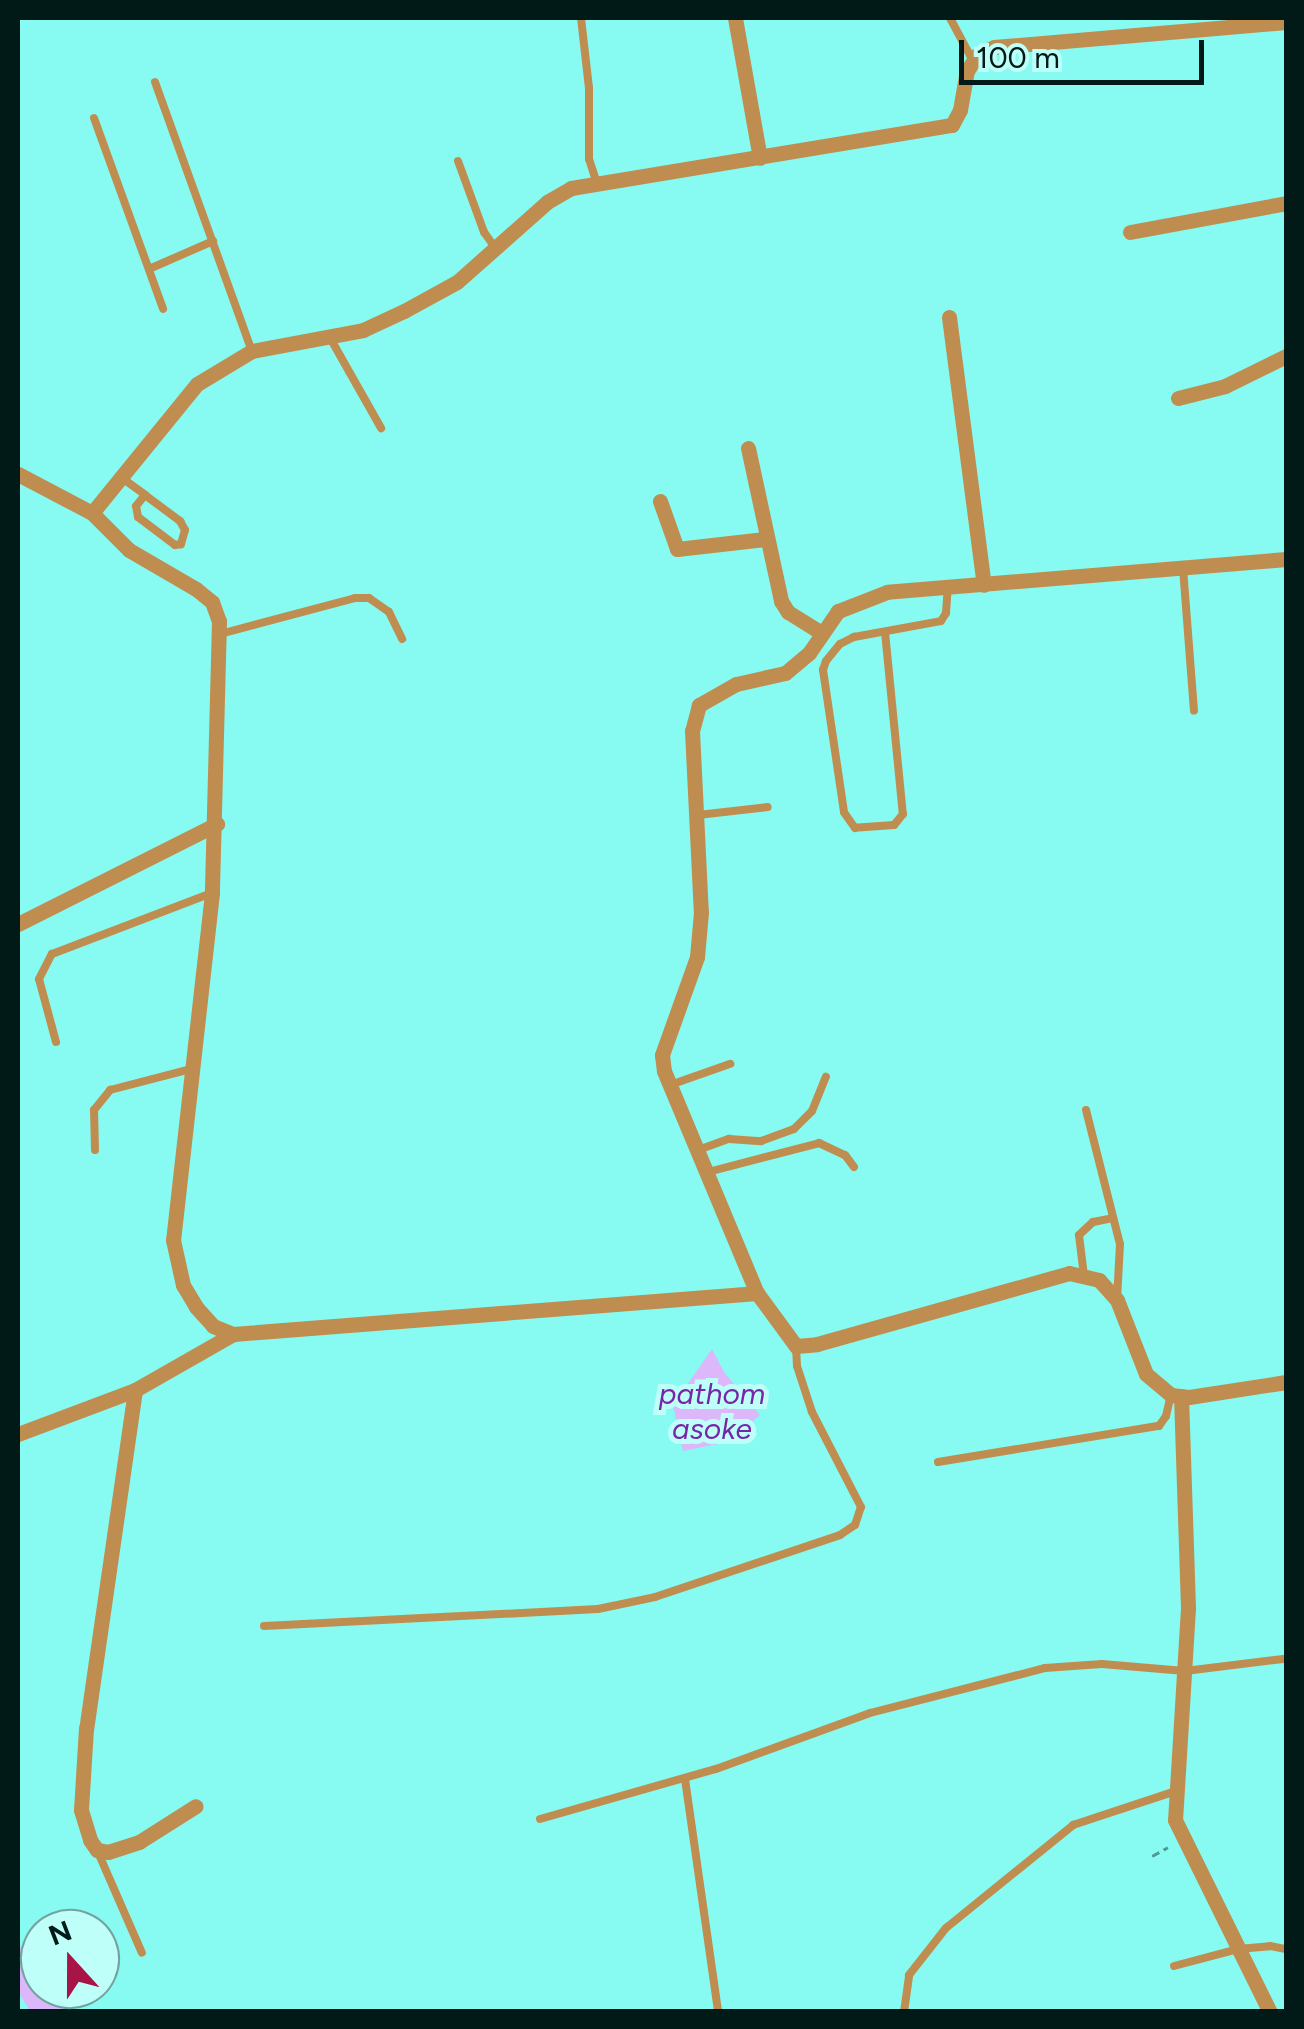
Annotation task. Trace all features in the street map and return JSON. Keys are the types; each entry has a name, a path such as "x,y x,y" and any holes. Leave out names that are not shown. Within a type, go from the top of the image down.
{"street":[{"path":"735,18 760,158"},
{"path":"92,513 197,384 252,350 363,330 404,311 457,282 547,202 571,188 952,125 973,61 994,47 1286,22"},
{"path":"1130,232 1286,203"},
{"path":"949,317 984,584"},
{"path":"1178,398 1225,386 1286,356"},
{"path":"748,448 781,601 788,612 822,633"},
{"path":"18,474 92,513 130,550 212,602 220,634 217,824 173,1240 183,1285 196,1307 213,1326 233,1334"},
{"path":"660,501 678,549 765,539"},
{"path":"1286,559 887,592 838,611 809,653 785,672 736,684 699,705 692,731 702,912 697,957 662,1054 670,1086 758,1294 796,1346 1069,1273 1099,1280 1118,1300 1146,1374 1176,1396 1286,1382"},
{"path":"18,924 217,824"},
{"path":"18,1434 134,1390 233,1334 758,1294"},
{"path":"134,1390 81,1788 83,1823 97,1850 126,1848 196,1806"},
{"path":"1176,1396 1188,1608 1175,1820 1270,2012"}],"lane":[{"path":"580,18 588,88 589,159 597,183"},
{"path":"950,18 973,61"},
{"path":"155,82 252,350"},
{"path":"94,118 163,309"},
{"path":"458,160 484,232 495,248"},
{"path":"148,269 212,242"},
{"path":"328,336 381,428"},
{"path":"120,476 145,495 180,522 185,530 181,544 175,545 138,517 136,506 145,495"},
{"path":"1182,568 1194,711"},
{"path":"884,632 903,814 894,825 855,828 844,812 823,670 840,644 884,632 941,620 946,613 948,588"},
{"path":"220,634 355,598 369,598 390,612 402,639"},
{"path":"698,816 768,807"},
{"path":"56,1042 39,979 52,954 212,893"},
{"path":"670,1086 730,1064"},
{"path":"95,1150 94,1110 110,1090 194,1068"},
{"path":"698,1150 729,1139 761,1141 794,1130 812,1111 826,1077"},
{"path":"1086,1110 1120,1244 1118,1300"},
{"path":"708,1172 819,1143 845,1155 854,1167"},
{"path":"1084,1276 1079,1235 1093,1222 1113,1218"},
{"path":"264,1626 598,1608 655,1597 840,1535 861,1518 860,1507 812,1412 796,1366 796,1346"},
{"path":"938,1462 1159,1426 1176,1396"},
{"path":"540,1820 685,1779 870,1714 1045,1668 1102,1664 1185,1671 1283,1659"},
{"path":"685,1779 718,2012"},
{"path":"904,2012 909,1975 946,1928 1072,1825 1176,1791"},
{"path":"97,1850 142,1952"},
{"path":"1174,1966 1238,1950 1270,1946 1286,1949"}],"path":[{"path":"1152,1856 1183,1840"}],"water":[{"name":"pathom asoke","path":"712,1349 724,1372 760,1415 727,1442 683,1451 673,1405"}],"waterway":[{"path":"18,1962 48,2012"}]}
